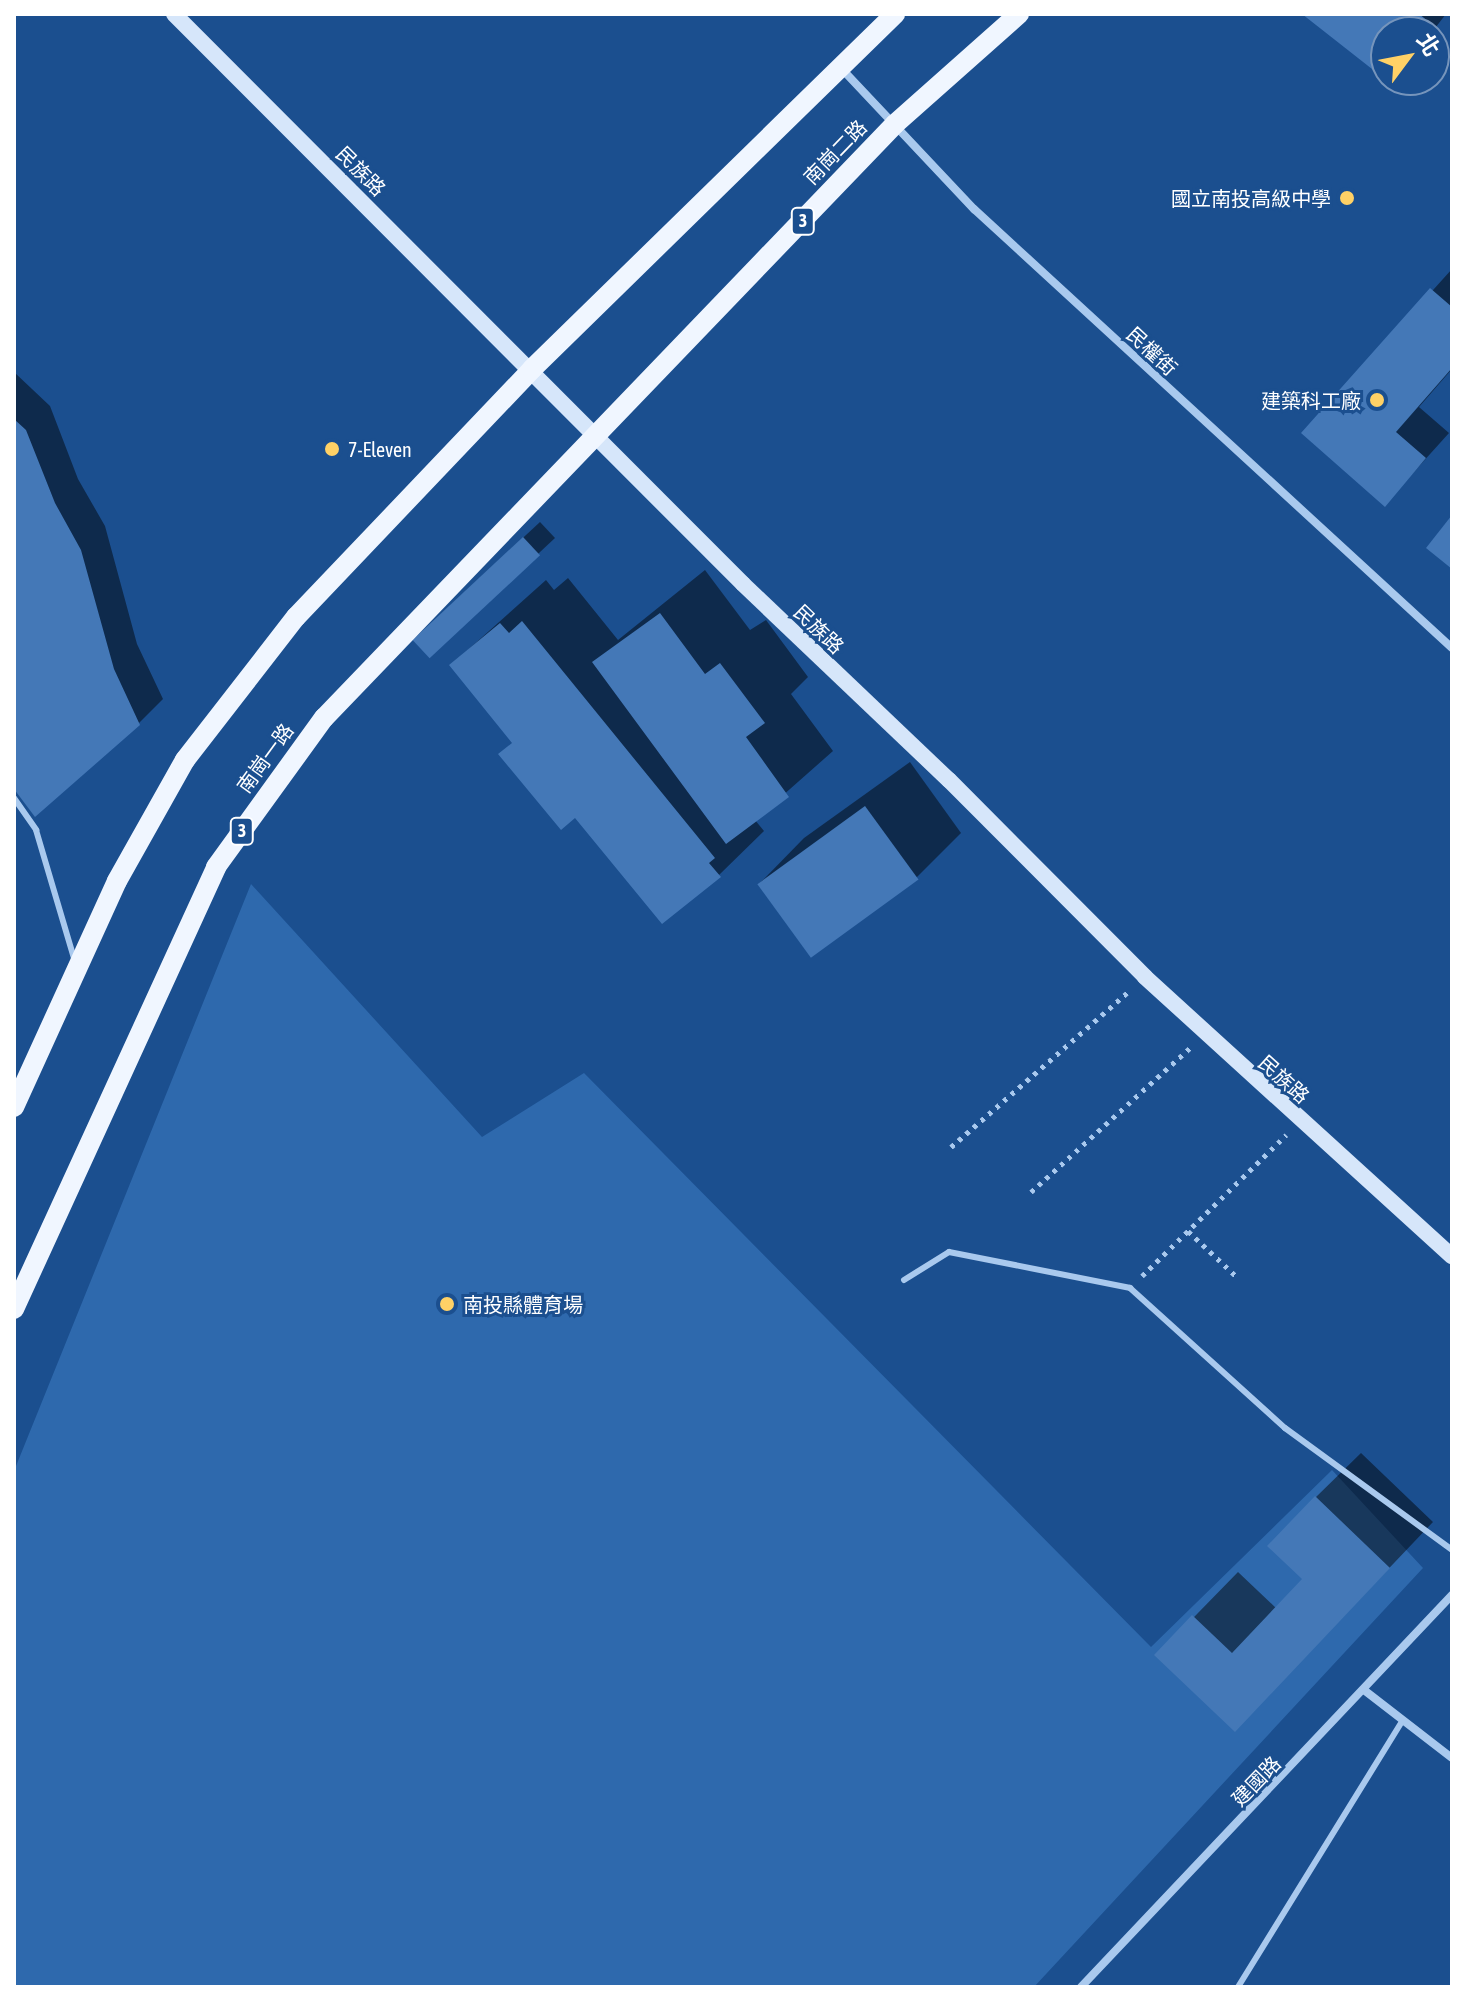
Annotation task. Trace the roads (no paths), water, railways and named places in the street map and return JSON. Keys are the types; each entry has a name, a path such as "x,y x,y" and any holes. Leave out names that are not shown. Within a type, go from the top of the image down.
{"main road":[{"name":"民族路","path":"174,14 532,369 594,435 1145,977 1452,1256"},
{"path":"14,1107 117,881 185,760 296,617 532,369 895,14"},
{"name":"南崗二路","path":"594,435 895,124 1019,14"},
{"name":"南崗一路","path":"14,1309 216,867 324,718 594,435"}],"street":[{"name":"民權街","path":"840,67 974,209 1452,648"},
{"name":"建國路","path":"1081,1987 1452,1595"},
{"path":"1364,1690 1452,1758"}],"lane":[{"path":"14,798 36,830 77,968"},
{"path":"904,1280 949,1252 1130,1288 1285,1428 1452,1550"},
{"path":"1238,1987 1402,1721"}],"place":[{"name":"國立南投高級中學","path":"1347,198"},
{"name":"建築科工廠","path":"1377,400"},
{"name":"7-Eleven","path":"332,449"},
{"name":"南投縣體育場","path":"447,1304"}]}
